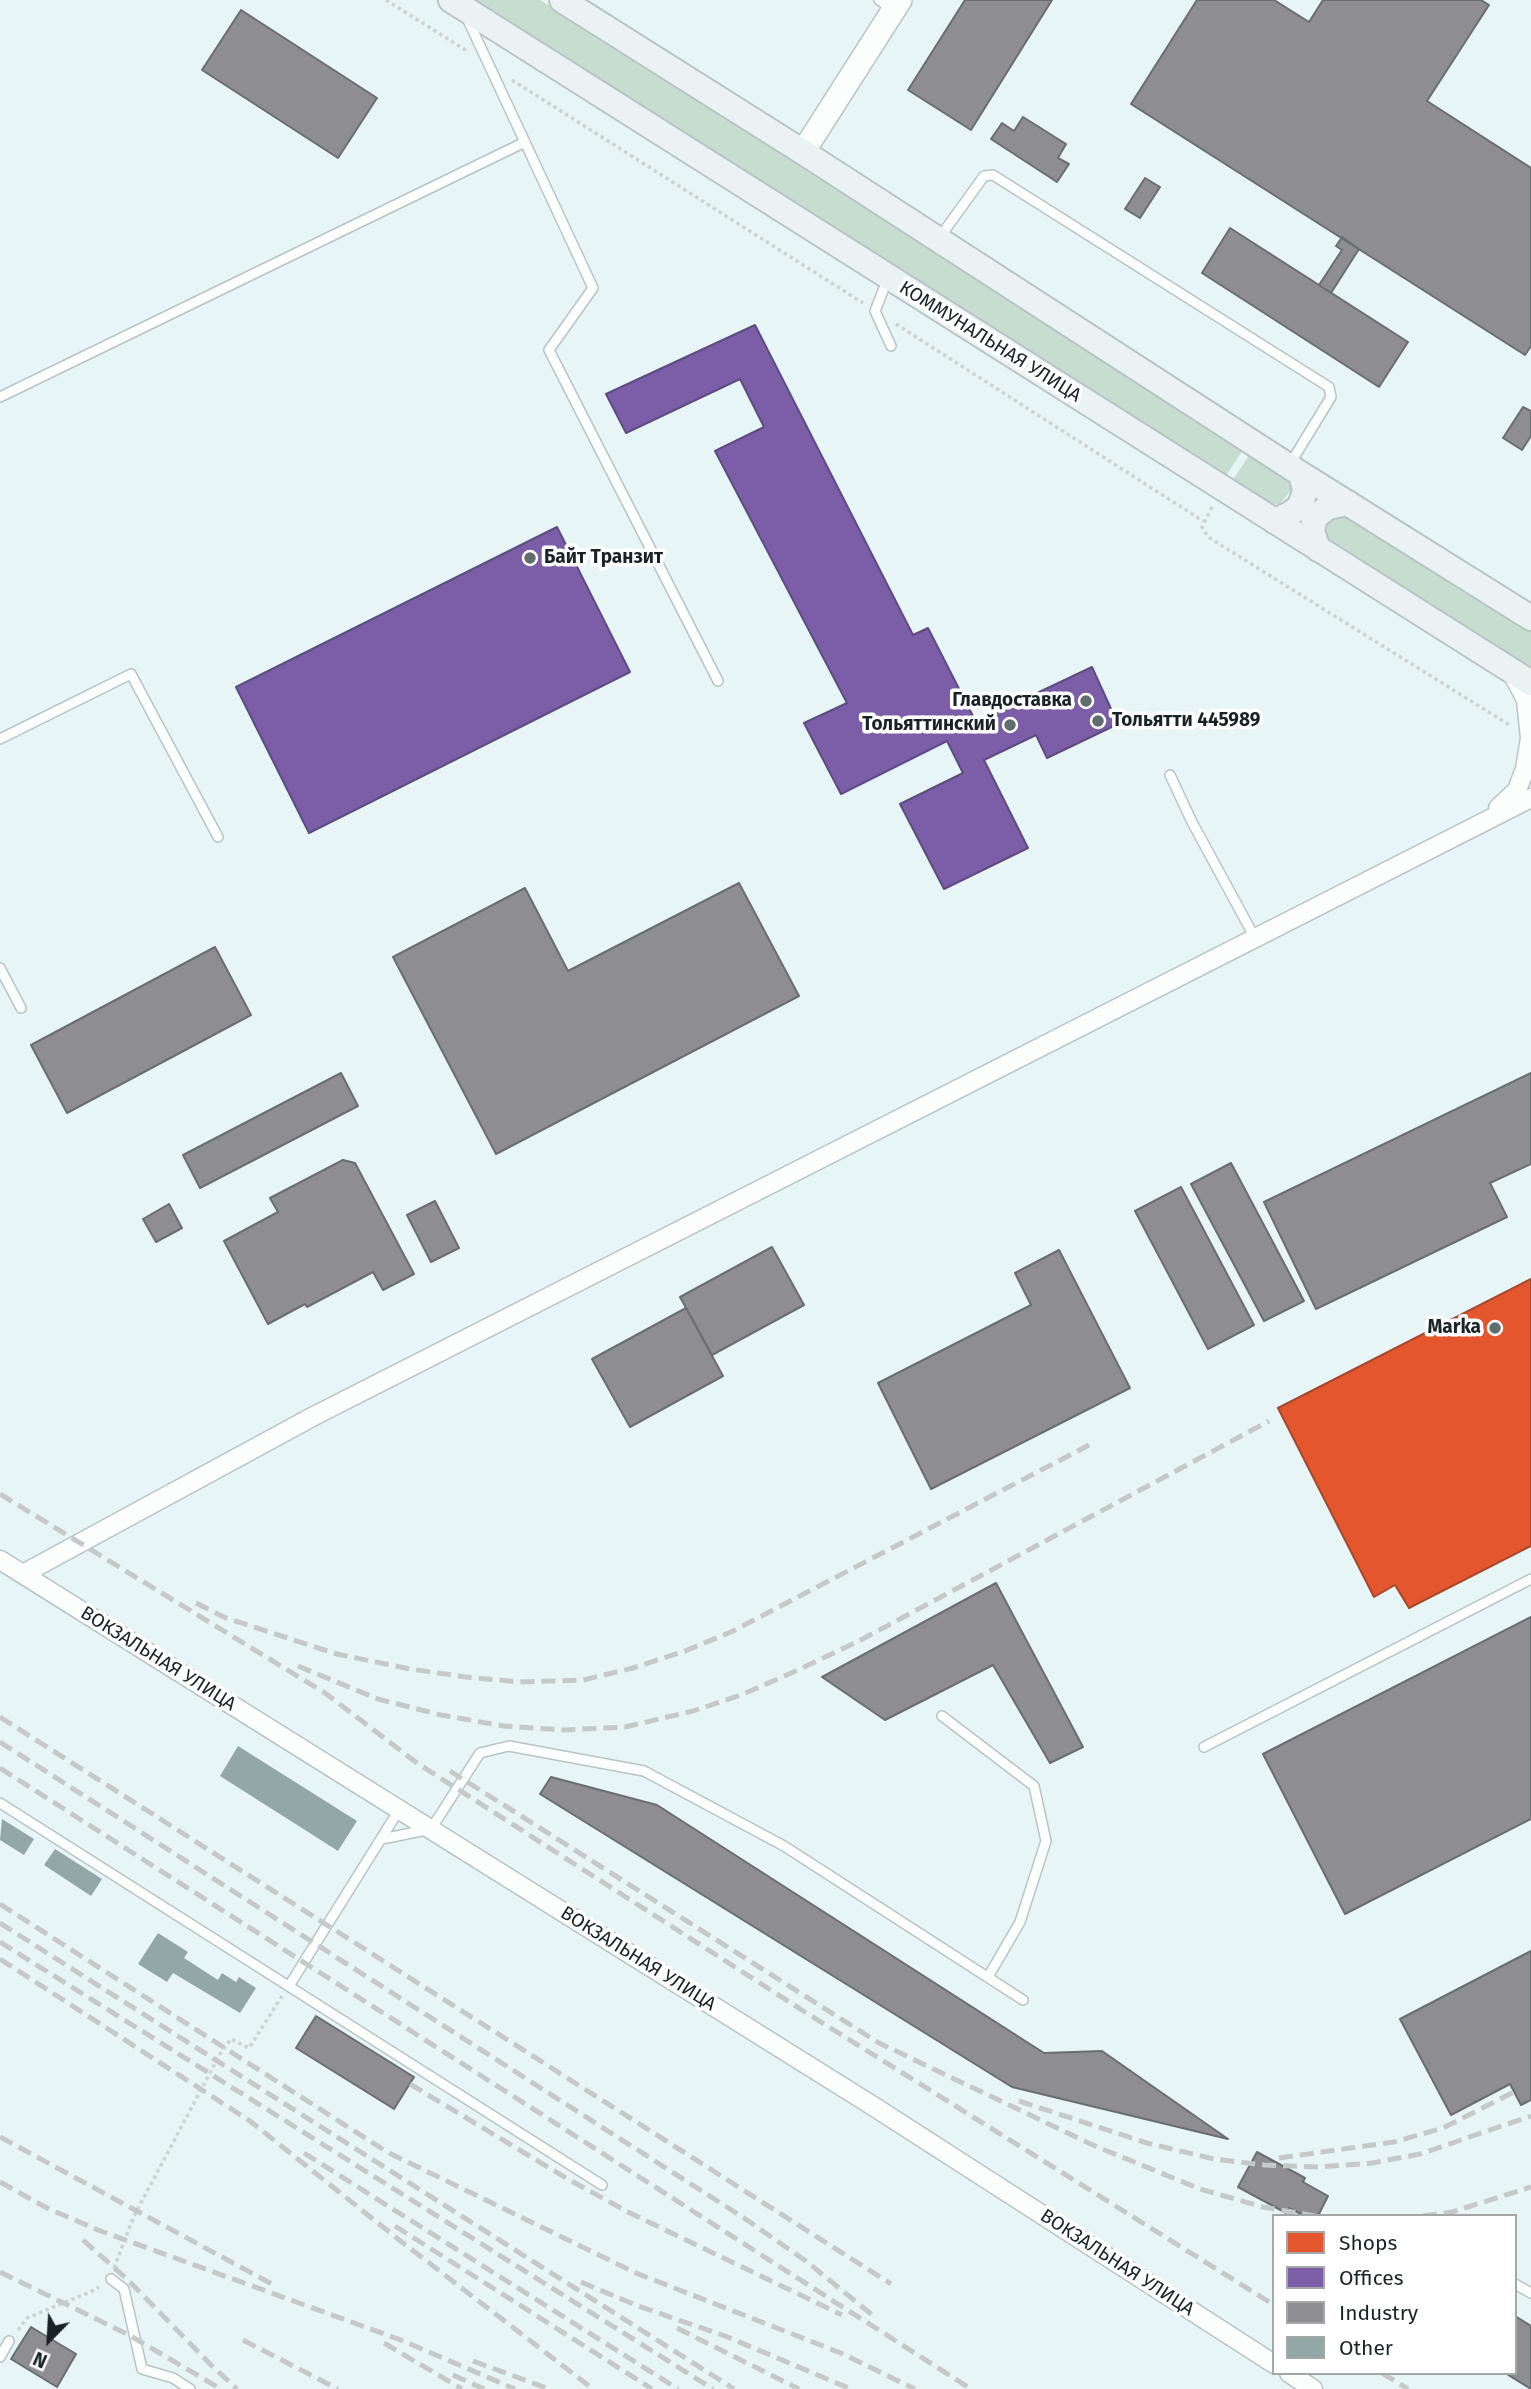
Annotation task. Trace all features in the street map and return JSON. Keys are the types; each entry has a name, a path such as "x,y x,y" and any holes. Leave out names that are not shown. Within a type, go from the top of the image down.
{"main road":[{"path":"562,0 803,152 1295,470 1531,618"},
{"name":"КОММУНАЛЬНАЯ УЛИЦА","path":"456,4 1531,682"},
{"path":"1274,521 1300,506 1305,491 1295,470"},
{"path":"1318,549 1312,531 1315,517 1328,507 1348,503"}],"street":[{"path":"803,152 891,3"},
{"path":"1482,822 1517,790 1525,769 1530,738 1526,701 1510,669"},
{"path":"23,1574 314,1416 1531,798"},
{"name":"ВОКЗАЛЬНАЯ УЛИЦА","path":"0,1560 873,2106 1272,2363"},
{"path":"1292,2375 1313,2389"}],"lane":[{"path":"456,4 488,65 593,288 549,350 718,681"},
{"path":"0,397 525,142"},
{"path":"939,240 984,176 993,175 1329,387 1331,397 1295,470"},
{"path":"888,278 875,310 891,346"},
{"path":"0,739 131,674 218,837"},
{"path":"1170,775 1192,822 1255,937"},
{"path":"0,968 21,1008"},
{"path":"1204,1746 1531,1579"},
{"path":"942,1716 1034,1786 1046,1841 1020,1922 988,1977"},
{"path":"382,1839 431,1829 480,1753 509,1746 644,1771 784,1846 1023,2000"},
{"path":"0,1803 602,2185"},
{"path":"289,1986 399,1810"},
{"path":"111,2279 124,2288 142,2369 173,2378 190,2389"},
{"path":"0,2357 9,2341"}],"path":[{"path":"386,0 1203,521"},
{"path":"1217,498 1203,521 1202,527 1208,537 1530,738"},
{"path":"9,2341 27,2318 90,2292 111,2279 134,2216 220,2054 231,2039 249,2048 289,1986"}],"green space":[{"path":"473,0 540,0 1245,447 1225,477"},
{"path":"1252,451 1287,475 1292,485 1291,490 1280,504 1270,504 1232,481"},
{"path":"1336,512 1352,516 1531,630 1531,670 1327,540 1324,530 1326,523"}],"building: Shops":[{"path":"1531,1279 1531,1546 1409,1608 1395,1585 1374,1597 1278,1408"}],"building: Offices":[{"path":"755,325 913,635 928,628 976,722 1092,667 1118,724 1047,758 1036,735 984,760 1028,848 944,889 900,804 963,773 947,741 841,794 804,723 847,703 715,451 764,427 740,379 626,433 606,394"},
{"path":"557,527 630,672 309,833 236,687"}],"building: Industry":[{"path":"965,0 1052,0 971,130 908,90"},
{"path":"1197,0 1274,0 1309,22 1323,0 1481,0 1489,5 1427,101 1531,168 1531,346 1525,355 1131,104"},
{"path":"241,10 377,98 338,158 202,70"},
{"path":"1023,117 1066,144 1058,158 1069,164 1057,182 991,139 1002,123 1014,131"},
{"path":"1145,178 1160,187 1140,218 1125,209"},
{"path":"1230,228 1408,342 1379,387 1202,273"},
{"path":"1342,237 1359,249 1331,293 1319,285 1342,250 1336,246"},
{"path":"1523,407 1531,411 1531,436 1522,450 1503,438"},
{"path":"739,883 799,996 496,1154 393,957 525,888 568,971"},
{"path":"215,947 251,1015 67,1113 31,1045"},
{"path":"341,1073 358,1106 200,1188 183,1155"},
{"path":"1531,1073 1531,1164 1490,1183 1507,1217 1316,1309 1264,1202"},
{"path":"343,1160 355,1163 414,1274 383,1290 373,1272 268,1324 224,1241 278,1212 270,1198"},
{"path":"1231,1163 1304,1301 1264,1321 1191,1184"},
{"path":"1181,1187 1254,1325 1208,1349 1135,1211"},
{"path":"435,1201 459,1248 431,1262 407,1215"},
{"path":"169,1204 182,1228 156,1242 143,1219"},
{"path":"772,1247 804,1305 712,1355 680,1297"},
{"path":"1059,1250 1130,1388 931,1489 878,1383 1031,1305 1015,1273"},
{"path":"686,1308 723,1376 630,1427 592,1359"},
{"path":"996,1583 1083,1747 1050,1763 993,1665 885,1720 822,1677"},
{"path":"1531,1617 1531,1819 1345,1914 1263,1754"},
{"path":"551,1777 657,1805 1044,2053 1102,2051 1228,2139 1012,2087 540,1794"},
{"path":"1531,1951 1531,2100 1521,2105 1510,2084 1451,2115 1400,2019"},
{"path":"316,2016 414,2077 394,2109 296,2048"},
{"path":"1257,2152 1305,2178 1303,2182 1328,2196 1319,2214 1301,2214 1289,2208 1286,2213 1238,2187"},
{"path":"1517,2317 1531,2326 1531,2389 1508,2375 1517,2375"},
{"path":"31,2327 76,2354 57,2387 11,2359"}],"building: Other":[{"path":"238,1746 357,1821 338,1851 220,1776"},
{"path":"2,1819 34,1839 24,1855 0,1840"},
{"path":"55,1849 102,1879 91,1896 44,1865"},
{"path":"158,1933 188,1952 184,1958 218,1980 222,1973 236,1982 239,1977 256,1988 240,2013 173,1973 167,1982 138,1964"}],"railway":[{"path":"298,1666 378,1699 441,1715 504,1726 564,1730 625,1727 693,1711 741,1695 857,1642 1269,1421"},
{"path":"196,1603 226,1618 337,1654 410,1669 520,1682 583,1680 633,1668 731,1632 1089,1445"},
{"path":"0,1494 325,1693 417,1763 805,2012 1272,2304"},
{"path":"0,1717 891,2284"},
{"path":"0,1742 744,2218 806,2261 876,2318"},
{"path":"0,1768 971,2389"},
{"path":"450,1771 879,2043 1095,2146 1200,2189 1263,2207 1303,2214"},
{"path":"0,1904 387,2152 636,2273 841,2353 915,2389"},
{"path":"0,1923 734,2389"},
{"path":"0,1942 713,2389"},
{"path":"0,1959 250,2121 593,2389"},
{"path":"410,2084 566,2178 630,2213 842,2315"},
{"path":"1279,2158 1394,2142 1443,2128 1514,2092"},
{"path":"1019,2101 1147,2143 1214,2159 1264,2165 1320,2167 1372,2163 1420,2154 1531,2116"},
{"path":"0,2137 272,2284"},
{"path":"304,2153 678,2389"},
{"path":"0,2182 47,2208 98,2230 401,2340 515,2389"},
{"path":"1438,2214 1452,2212 1531,2187"},
{"path":"395,2226 652,2389"},
{"path":"83,2240 126,2278 237,2389"},
{"path":"0,2272 129,2335 221,2389"},
{"path":"581,2282 638,2306 725,2336 851,2389"},
{"path":"677,2328 799,2389"},
{"path":"243,2340 338,2389"},
{"path":"384,2343 462,2389"},
{"path":"473,2361 549,2389"},
{"path":"453,2375 484,2389"},
{"path":"1385,2375 1408,2389"}],"place":[{"name":"Байт Транзит","path":"530,558"},
{"name":"Главдоставка","path":"1086,701"},
{"name":"Тольятти 445989","path":"1098,721"},
{"name":"Тольяттинский","path":"1010,725"},
{"name":"Marka","path":"1495,1328"}]}
